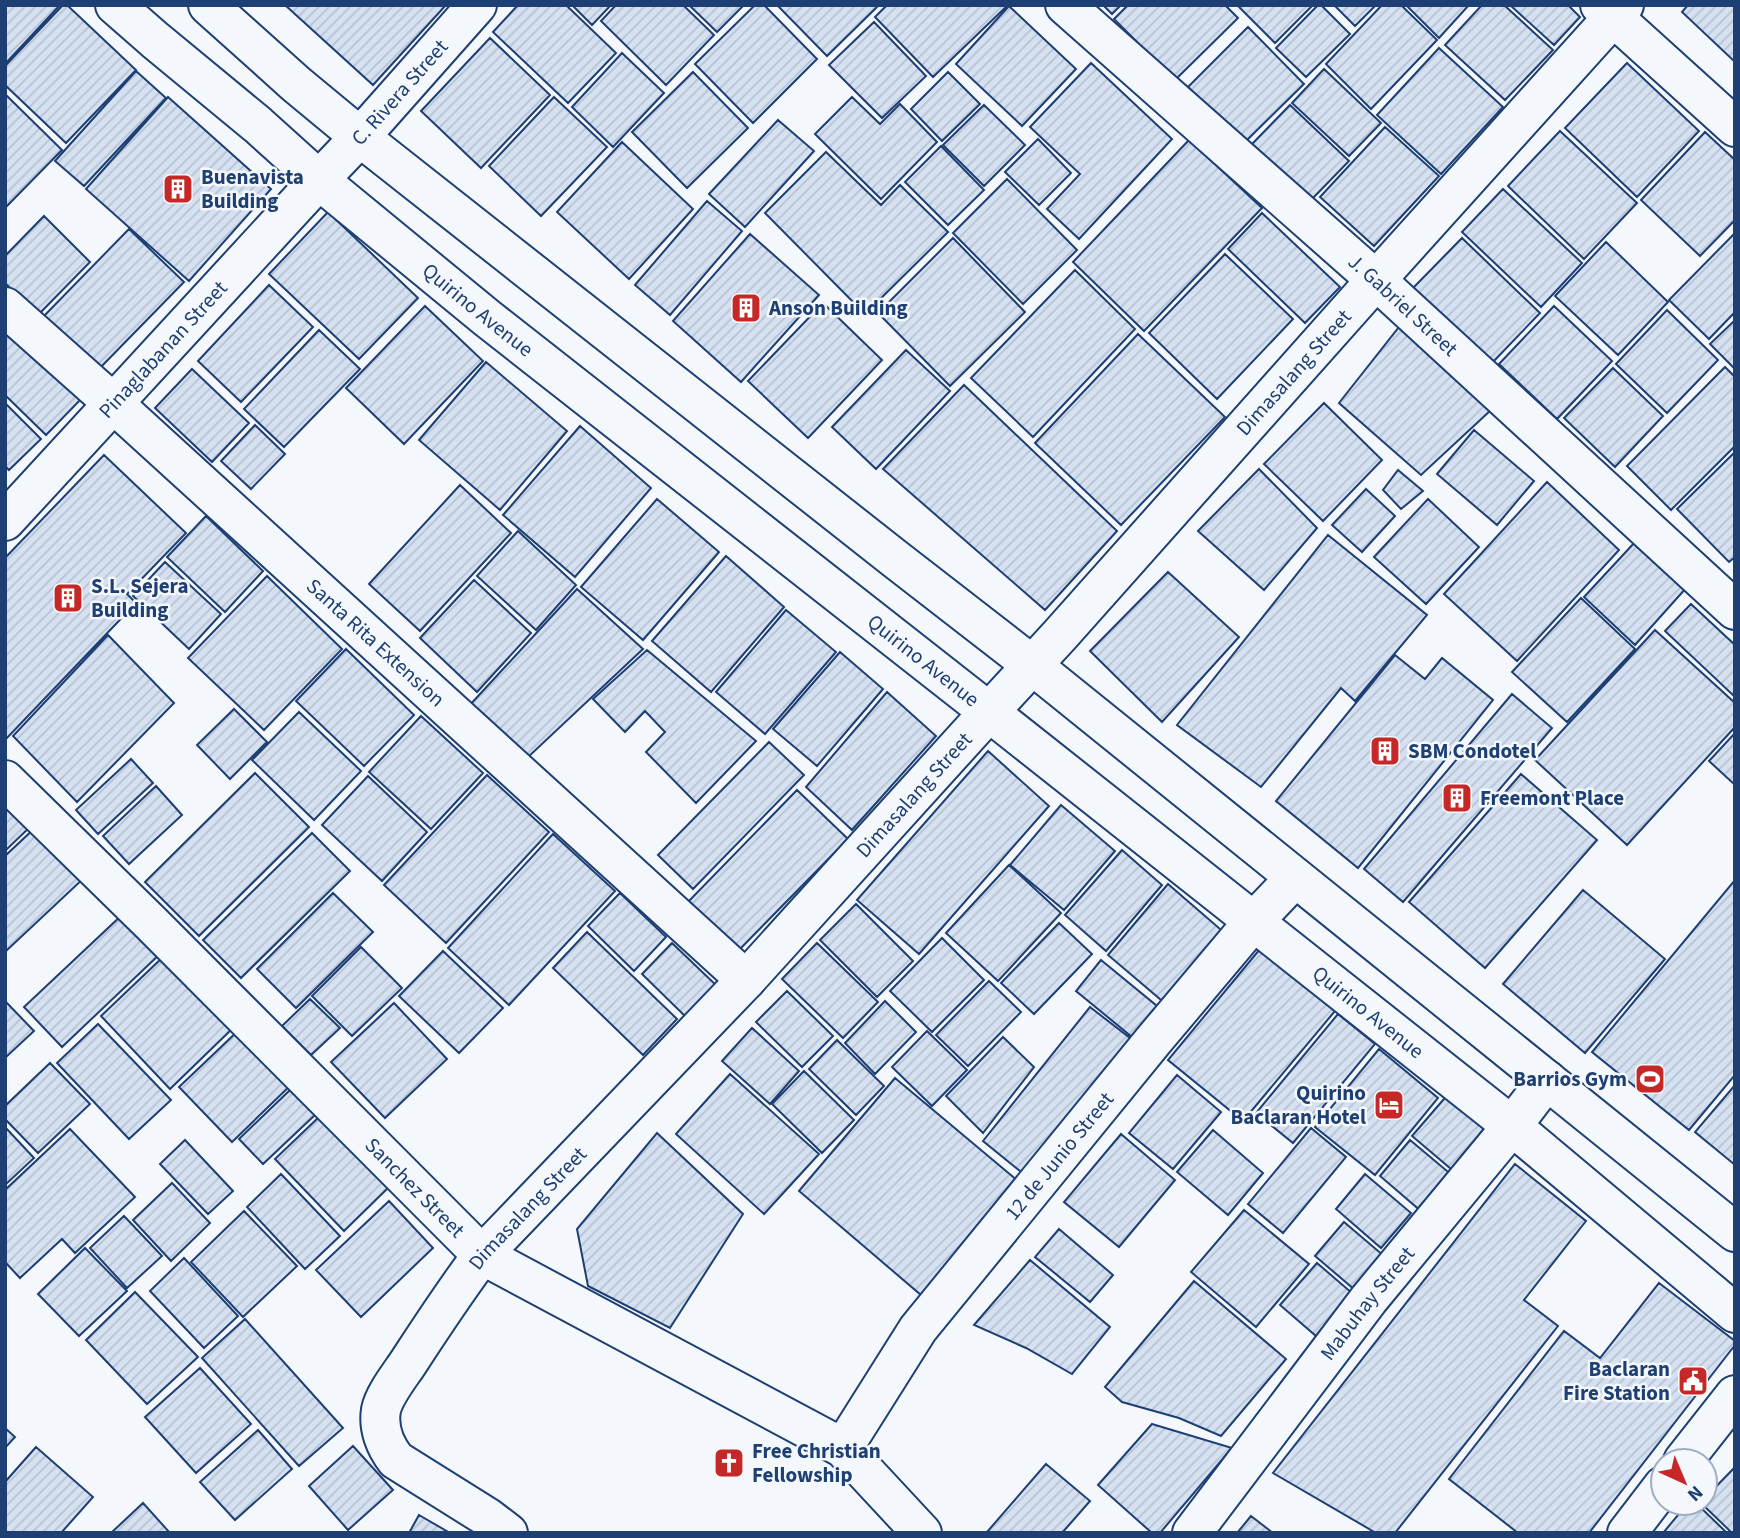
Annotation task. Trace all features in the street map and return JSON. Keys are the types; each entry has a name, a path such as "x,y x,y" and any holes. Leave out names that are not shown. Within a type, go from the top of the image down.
{"street":[{"name":"Quirino Avenue","path":"115,5 319,180 487,318 1254,921 1511,1126 1735,1313"},
{"path":"208,5 360,137 1032,665 1735,1231"},
{"name":"C. Rivera Street","path":"319,180 477,5"},
{"name":"J. Gabriel Street","path":"1065,5 1376,280 1735,610"},
{"path":"1613,9 1735,127"},
{"name":"Dimasalang Street","path":"508,1533 396,1460 381,1431 381,1408 457,1289 482,1255 746,980 1032,665 1376,280 1613,9"},
{"name":"Pinaglabanan Street","path":"5,521 319,180"},
{"name":"Santa Rita Extension","path":"5,307 746,980"},
{"name":"Sanchez Street","path":"5,780 482,1255 843,1448 922,1533"},
{"name":"12 de Junio Street","path":"843,1448 918,1329 1153,1041 1254,921 1295,878"},
{"name":"Mabuhay Street","path":"1192,1533 1368,1299 1548,1080"},
{"path":"1694,1447 1735,1395"},
{"path":"1627,1533 1649,1504"}],"building":[{"path":"5,5 60,5 5,64"},
{"path":"63,5 67,5 136,70 66,143 5,85 5,66"},
{"path":"285,5 446,5 373,85"},
{"path":"518,5 566,5 616,53 568,103 493,32"},
{"path":"572,5 611,5 592,25"},
{"path":"616,5 683,5 714,35 666,85 601,21"},
{"path":"689,5 744,5 717,32"},
{"path":"755,5 764,5 817,59 753,123 695,64"},
{"path":"777,5 876,5 877,7 827,56"},
{"path":"887,5 1008,5 933,77 875,17"},
{"path":"1103,5 1121,5 1112,14"},
{"path":"1128,5 1225,5 1238,18 1175,80 1114,19"},
{"path":"1237,5 1313,5 1275,43"},
{"path":"1318,5 1350,34 1306,77 1276,48"},
{"path":"1334,5 1376,5 1355,26"},
{"path":"1382,5 1401,5 1437,40 1371,109 1326,64"},
{"path":"1406,5 1469,5 1439,38"},
{"path":"1482,5 1504,5 1553,50 1505,100 1445,45"},
{"path":"1510,5 1568,5 1580,17 1554,45"},
{"path":"1688,5 1735,5 1735,62 1682,12"},
{"path":"1009,6 1076,69 1022,126 956,64"},
{"path":"874,22 926,76 882,118 829,65"},
{"path":"1248,27 1304,84 1244,143 1188,87"},
{"path":"490,38 550,95 481,168 421,111"},
{"path":"1439,48 1503,107 1441,174 1377,115"},
{"path":"622,53 664,93 613,147 572,107"},
{"path":"1091,63 1172,139 1079,239 1047,209 1080,174 1030,127"},
{"path":"1627,63 1699,131 1637,197 1565,128"},
{"path":"1324,69 1381,123 1349,156 1292,103"},
{"path":"136,71 166,98 84,186 55,161"},
{"path":"693,72 748,128 687,188 632,132"},
{"path":"948,72 980,104 942,141 911,109"},
{"path":"5,96 62,150 5,208"},
{"name":"Buenavista Building","path":"168,97 271,189 189,281 86,189"},
{"path":"554,97 607,147 541,216 489,166"},
{"path":"852,97 880,124 900,104 937,142 881,199 815,134"},
{"path":"984,105 1025,145 984,186 943,145"},
{"path":"1290,105 1349,161 1311,200 1252,144"},
{"path":"778,120 814,151 745,227 709,194"},
{"path":"1385,127 1439,176 1374,246 1320,197"},
{"path":"1560,131 1637,203 1584,259 1508,186"},
{"path":"1705,132 1735,160 1735,220 1700,256 1641,200"},
{"path":"1038,139 1071,173 1039,205 1005,172"},
{"path":"1189,140 1262,208 1144,331 1073,262"},
{"path":"622,142 693,209 629,279 557,212"},
{"path":"941,146 984,190 948,225 905,182"},
{"path":"826,152 881,205 900,185 948,232 865,314 765,213"},
{"path":"1007,179 1077,250 1023,304 953,233"},
{"path":"1503,189 1582,263 1541,307 1462,232"},
{"path":"707,201 742,231 670,315 635,285"},
{"path":"328,212 418,298 359,359 269,274"},
{"path":"1262,213 1340,287 1305,323 1228,249"},
{"path":"44,216 90,262 38,315 5,283 5,256"},
{"path":"129,229 184,282 97,371 42,318"},
{"path":"1735,233 1735,312 1709,339 1669,300"},
{"name":"Anson Building","path":"750,234 819,295 741,382 673,321"},
{"path":"953,238 1025,312 950,386 878,313"},
{"path":"1462,238 1540,313 1492,363 1413,288"},
{"path":"1606,242 1668,302 1618,355 1555,296"},
{"path":"1225,254 1293,319 1217,399 1149,333"},
{"path":"1075,270 1135,329 1033,437 971,378"},
{"path":"269,285 313,327 241,402 198,361"},
{"path":"823,303 882,360 808,438 748,381"},
{"path":"425,306 483,361 404,444 346,388"},
{"path":"1554,306 1612,361 1557,419 1499,364"},
{"path":"1667,310 1718,360 1667,413 1616,364"},
{"path":"1735,320 1735,369 1710,344"},
{"path":"14,325 84,396 46,435 5,395 5,333"},
{"path":"1399,327 1491,410 1421,475 1339,403"},
{"path":"319,330 360,369 284,447 244,409"},
{"path":"1138,334 1225,417 1121,525 1035,443"},
{"path":"906,350 950,391 876,469 832,427"},
{"path":"486,362 567,431 500,510 419,440"},
{"path":"1725,367 1735,377 1735,446 1671,510 1627,466"},
{"path":"1613,368 1663,416 1615,467 1564,418"},
{"path":"192,369 249,423 212,462 155,408"},
{"path":"964,385 1117,531 1045,610 883,469"},
{"path":"5,403 41,439 9,470 5,466"},
{"path":"1324,403 1382,460 1323,521 1264,464"},
{"path":"255,425 285,454 251,489 221,461"},
{"path":"580,426 651,488 575,577 503,515"},
{"path":"1474,430 1534,481 1497,525 1437,474"},
{"path":"1735,452 1735,557 1729,562 1677,509"},
{"name":"S.L. Sejera Building","path":"104,455 186,533 127,594 136,603 5,740 5,558"},
{"path":"1259,469 1317,528 1264,590 1198,531"},
{"path":"1398,470 1423,491 1401,509 1383,490"},
{"path":"1547,482 1619,550 1517,661 1444,594"},
{"path":"460,485 511,533 420,631 369,584"},
{"path":"1366,489 1395,516 1362,552 1332,525"},
{"path":"657,499 719,552 643,640 581,587"},
{"path":"1428,499 1479,547 1426,604 1374,557"},
{"path":"206,516 263,571 225,612 167,557"},
{"path":"518,531 576,585 536,630 477,576"},
{"path":"1328,535 1427,615 1355,701 1341,688 1261,787 1177,725"},
{"path":"1636,541 1687,587 1635,645 1584,597"},
{"path":"726,556 784,607 711,692 652,641"},
{"path":"165,562 221,614 189,649 133,596"},
{"path":"1168,572 1239,637 1162,722 1090,651"},
{"path":"267,576 342,649 264,730 188,658"},
{"path":"474,580 531,633 477,692 420,638"},
{"path":"577,589 643,649 525,760 468,707"},
{"path":"1581,598 1635,649 1567,722 1512,672"},
{"path":"1691,604 1735,645 1735,697 1665,631"},
{"path":"786,610 836,652 765,734 716,692"},
{"path":"1655,630 1735,703 1735,727 1627,845 1535,760"},
{"path":"108,635 174,703 77,802 13,736"},
{"path":"346,649 414,715 364,766 296,701"},
{"path":"647,650 756,741 696,803 646,752 665,732 645,711 625,732 593,699"},
{"path":"840,652 883,689 817,766 773,729"},
{"name":"SBM Condotel","path":"1395,655 1425,679 1442,658 1493,700 1358,868 1276,801"},
{"path":"887,692 936,736 852,830 806,787"},
{"name":"Freemont Place","path":"1512,694 1552,728 1403,902 1364,869"},
{"path":"234,709 267,742 230,779 197,745"},
{"path":"299,712 361,771 314,820 252,760"},
{"path":"421,716 483,773 431,829 369,772"},
{"path":"1735,733 1735,785 1709,761"},
{"path":"769,742 804,775 693,889 658,855"},
{"path":"988,751 1049,806 919,954 857,900"},
{"path":"131,759 153,783 98,834 76,810"},
{"path":"255,773 309,827 199,936 145,882"},
{"path":"1521,774 1597,840 1485,968 1409,902"},
{"path":"487,775 549,832 446,943 384,885"},
{"path":"368,776 427,832 382,881 322,825"},
{"path":"156,786 182,815 129,864 103,836"},
{"path":"797,790 848,839 737,952 687,903"},
{"path":"5,797 32,825 5,851"},
{"path":"1061,805 1115,851 1064,910 1010,865"},
{"path":"36,827 85,877 5,952 5,856"},
{"path":"312,833 350,871 241,978 203,940"},
{"path":"553,834 615,891 509,1005 448,948"},
{"path":"1122,850 1162,885 1106,951 1065,915"},
{"path":"1009,865 1061,913 998,981 946,933"},
{"path":"1735,880 1735,1075 1689,1130 1592,1052"},
{"path":"1168,884 1227,935 1167,1005 1108,955"},
{"path":"1583,890 1665,959 1585,1053 1503,984"},
{"path":"333,893 373,932 296,1008 257,969"},
{"path":"620,893 666,937 634,971 588,926"},
{"path":"856,904 913,961 877,997 820,940"},
{"path":"123,914 161,953 62,1047 24,1007"},
{"path":"1059,923 1092,954 1034,1014 1001,983"},
{"path":"587,932 677,1019 643,1055 553,968"},
{"path":"942,938 984,980 932,1032 890,991"},
{"path":"672,943 719,988 689,1020 642,974"},
{"path":"817,943 878,1002 843,1038 782,979"},
{"path":"361,947 402,988 352,1036 312,996"},
{"path":"1260,949 1335,1011 1243,1121 1168,1060"},
{"path":"443,951 503,1008 459,1053 399,996"},
{"path":"163,957 232,1029 170,1089 101,1016"},
{"path":"1101,960 1157,1006 1132,1037 1076,991"},
{"path":"989,981 1021,1012 968,1066 936,1035"},
{"path":"787,991 833,1036 802,1067 756,1022"},
{"path":"310,999 340,1028 311,1055 282,1026"},
{"path":"5,1001 34,1031 5,1058"},
{"path":"885,1001 916,1032 875,1074 845,1043"},
{"path":"394,1003 447,1059 385,1118 331,1062"},
{"path":"1090,1007 1139,1045 1031,1180 983,1141"},
{"path":"1338,1014 1375,1044 1293,1143 1256,1113"},
{"path":"98,1024 171,1100 129,1139 57,1063"},
{"path":"242,1027 294,1082 232,1142 179,1087"},
{"path":"752,1028 799,1071 770,1104 722,1061"},
{"path":"927,1031 967,1070 932,1106 892,1067"},
{"path":"1003,1037 1034,1067 983,1133 946,1096"},
{"path":"837,1040 884,1086 856,1115 809,1069"},
{"path":"1379,1049 1438,1098 1375,1175 1315,1127"},
{"path":"50,1063 90,1104 38,1153 5,1119 5,1106"},
{"path":"804,1071 854,1120 822,1153 772,1104"},
{"path":"730,1074 819,1154 764,1214 676,1134"},
{"path":"1177,1075 1221,1112 1173,1169 1129,1133"},
{"path":"895,1078 1018,1181 921,1295 799,1191"},
{"path":"1735,1085 1735,1165 1695,1132"},
{"path":"290,1090 315,1115 263,1164 239,1139"},
{"path":"1450,1092 1495,1131 1457,1174 1412,1136"},
{"path":"320,1116 388,1188 344,1231 275,1159"},
{"path":"5,1127 34,1158 5,1185"},
{"path":"1311,1128 1346,1157 1283,1233 1248,1204"},
{"path":"70,1129 135,1197 75,1253 62,1239 20,1278 5,1262 5,1190"},
{"path":"1213,1130 1263,1173 1228,1215 1177,1172"},
{"path":"657,1133 743,1214 670,1328 588,1286 577,1229"},
{"path":"1121,1134 1175,1180 1119,1247 1064,1202"},
{"path":"185,1140 233,1191 208,1214 160,1164"},
{"path":"1410,1140 1453,1176 1422,1212 1380,1176"},
{"path":"1515,1164 1586,1221 1524,1300 1558,1326 1395,1533 1376,1533 1273,1473"},
{"path":"281,1174 340,1236 305,1269 247,1207"},
{"path":"1365,1174 1411,1213 1381,1248 1336,1209"},
{"path":"172,1183 210,1223 171,1261 133,1220"},
{"path":"389,1201 433,1248 361,1317 316,1270"},
{"path":"1244,1210 1309,1264 1256,1327 1191,1272"},
{"path":"244,1211 297,1266 243,1317 191,1262"},
{"path":"124,1216 162,1256 127,1288 90,1248"},
{"path":"1344,1222 1384,1256 1355,1290 1315,1256"},
{"path":"1059,1229 1113,1275 1090,1302 1035,1257"},
{"path":"85,1248 127,1291 79,1336 38,1294"},
{"path":"184,1258 238,1316 204,1348 150,1291"},
{"path":"1030,1260 1110,1327 1072,1374 1026,1348 974,1325"},
{"path":"1317,1263 1352,1293 1316,1336 1280,1305"},
{"path":"1194,1281 1286,1359 1221,1436 1179,1418 1122,1402 1105,1387"},
{"path":"1659,1283 1735,1341 1735,1345 1656,1447 1649,1447 1649,1456 1589,1533 1518,1533 1449,1479 1564,1331 1600,1358"},
{"path":"135,1292 198,1357 147,1404 86,1340"},
{"path":"245,1319 343,1428 299,1466 202,1358"},
{"path":"200,1368 251,1424 196,1473 145,1417"},
{"path":"1152,1424 1232,1448 1160,1533 1152,1533 1098,1485"},
{"path":"5,1428 15,1437 5,1448"},
{"path":"258,1430 292,1469 235,1520 200,1482"},
{"path":"353,1446 393,1490 348,1530 309,1486"},
{"path":"36,1447 93,1497 61,1533 5,1533 5,1482"},
{"path":"1046,1464 1090,1501 1062,1533 988,1533 987,1532"},
{"path":"1735,1467 1735,1533 1715,1517 1719,1517 1719,1484"},
{"path":"143,1503 170,1533 111,1533"},
{"path":"419,1515 450,1533 409,1533"},
{"path":"1251,1516 1273,1533 1237,1533"},
{"path":"1676,1517 1710,1517 1727,1533 1663,1533"}],"place":[{"name":"Buenavista Building","path":"178,189"},
{"name":"Anson Building","path":"746,308"},
{"name":"S.L. Sejera Building","path":"68,598"},
{"name":"SBM Condotel","path":"1385,751"},
{"name":"Freemont Place","path":"1457,798"},
{"name":"Barrios Gym","path":"1650,1079"},
{"name":"Quirino Baclaran Hotel","path":"1389,1105"},
{"name":"Baclaran Fire Station","path":"1693,1381"},
{"name":"Free Christian Fellowship","path":"729,1463"}]}
